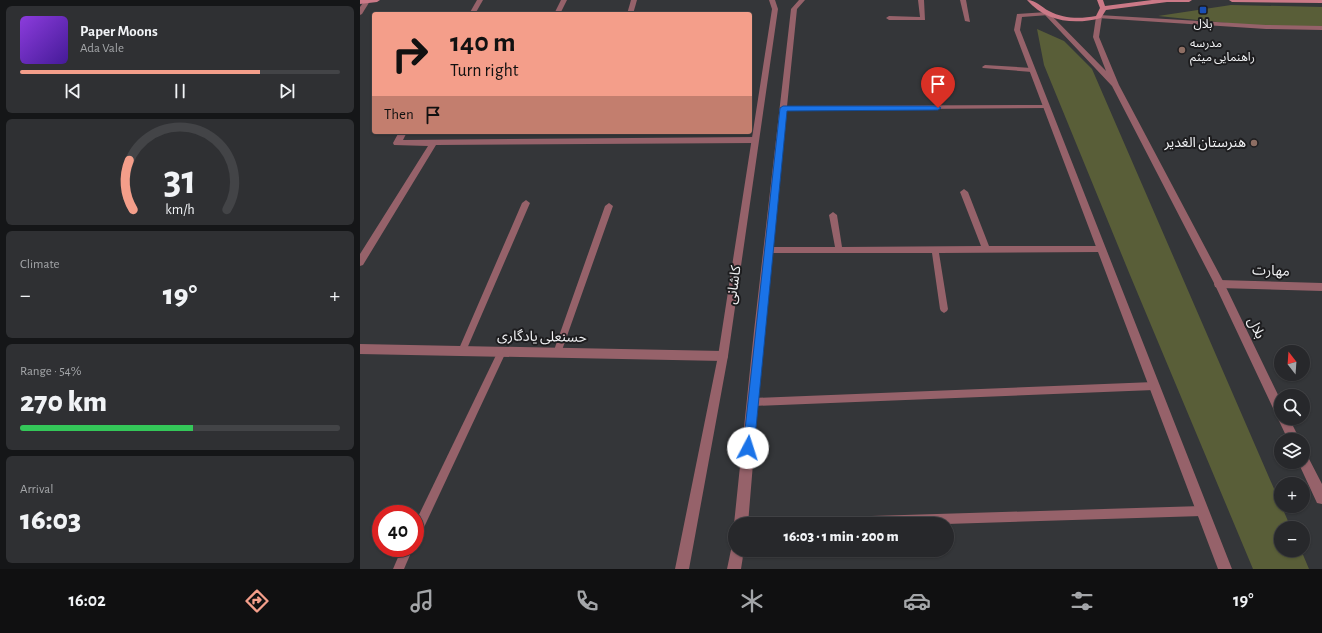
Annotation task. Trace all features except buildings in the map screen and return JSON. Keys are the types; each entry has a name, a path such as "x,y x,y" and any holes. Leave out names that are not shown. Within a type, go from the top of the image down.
{"main road":[{"path":"364,1 377,0"},
{"path":"1029,1 1047,14 1064,20 1082,21 1099,17 1103,8 1100,0"},
{"path":"1162,0 1189,0"},
{"path":"1103,8 1167,0"},
{"path":"1232,0 1322,1"}],"street":[{"path":"473,12 480,0"},
{"path":"558,12 564,0"},
{"path":"631,12 634,0"},
{"name":"کاشانی","path":"682,569 723,356 775,9 772,0"},
{"path":"742,517 794,8 802,0"},
{"path":"360,13 364,1"},
{"path":"1047,14 1019,15 1017,30 1225,569"},
{"name":"بلال","path":"1047,14 1115,85"},
{"name":"بلال","path":"1099,17 1096,37 1115,85 1218,284 1274,399"},
{"path":"402,134 397,143 755,140"},
{"path":"593,141 595,134"},
{"path":"360,262 434,142"},
{"name":"مهارت","path":"1218,284 1322,287"},
{"name":"حسنعلی یادگاری","path":"360,349 723,356"},
{"path":"1308,469 1322,498"},
{"path":"734,569 736,557"}],"lane":[{"path":"889,18 923,19 921,0"},
{"path":"962,0 968,21"},
{"path":"1099,17 1266,27 1322,28"},
{"path":"985,67 1032,70"},
{"path":"783,108 1046,107"},
{"path":"964,192 986,249"},
{"path":"462,351 526,203"},
{"path":"557,353 609,206"},
{"path":"833,215 839,250"},
{"path":"768,250 1101,249"},
{"path":"935,250 944,309"},
{"path":"424,515 502,352"},
{"path":"753,402 1154,386"},
{"path":"954,519 1202,511"},
{"path":"398,569 404,557"}],"green space":[{"path":"1231,5 1322,7 1322,28 1266,27 1158,16"},
{"path":"1037,29 1064,41 1092,69 1274,489 1274,513 1284,513 1288,521 1274,521 1274,557 1304,557 1309,569 1253,569 1044,65"}],"place":[{"name":"بلال","path":"1203,10"},
{"name":"مدرسه راهنمایی میثم","path":"1182,50"},
{"name":"هنرستان الغدیر","path":"1254,143"}],"route":[{"path":"748,448 783,108 938,108"}]}
